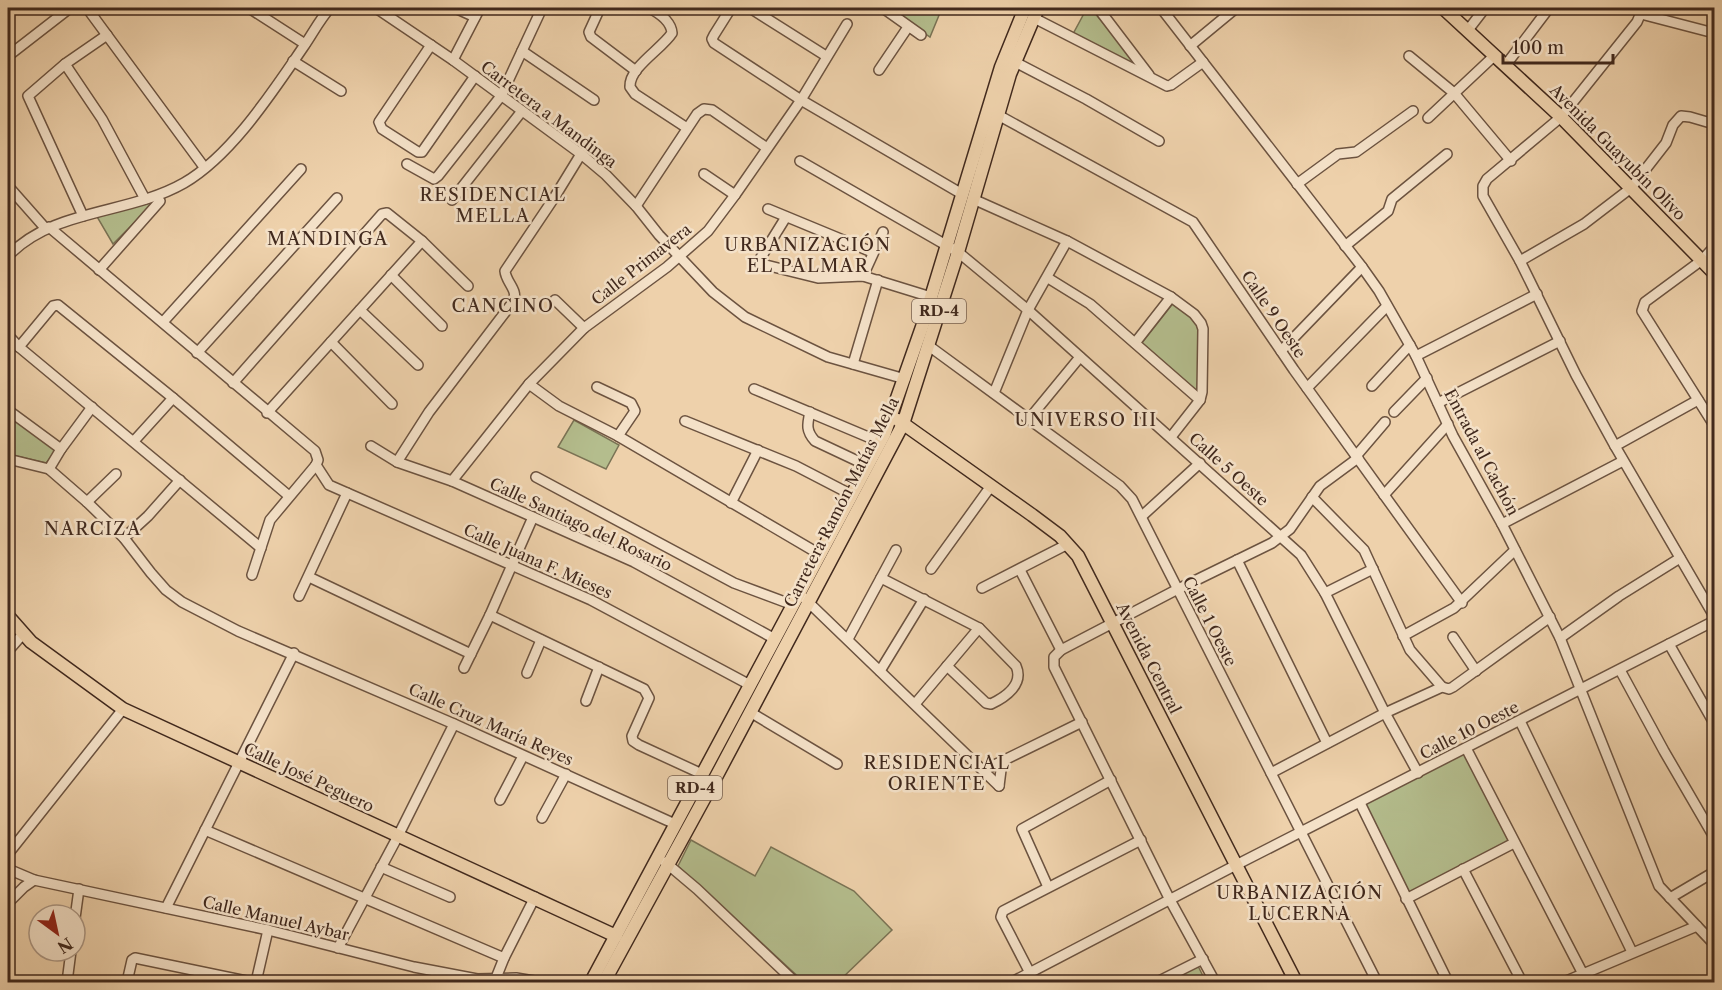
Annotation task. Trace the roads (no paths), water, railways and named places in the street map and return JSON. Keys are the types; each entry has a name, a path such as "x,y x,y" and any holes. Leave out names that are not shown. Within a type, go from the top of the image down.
{"main road":[{"name":"Carretera Ramón Matías Mella","path":"591,982 793,605 804,598 903,424 929,346 1001,67 1025,8"},
{"name":"Avenida Guayubín Olivo","path":"1443,8 1561,117 1714,273"},
{"name":"Carretera Ramón Matías Mella","path":"968,196 1015,62 1036,13"},
{"name":"Carretera Ramón Matías Mella","path":"604,982 750,712 804,598 821,555 880,442 892,416 931,297 953,248"},
{"name":"Avenida Central","path":"892,416 1032,515 1068,544 1085,567 1296,982"},
{"name":"Calle José Peguero","path":"8,616 22,634 123,709 536,897 616,936"}],"street":[{"path":"12,53 70,8"},
{"path":"87,8 204,167"},
{"path":"249,8 305,44"},
{"path":"8,256 17,247 48,228 145,199 184,183 229,145 260,109 330,8"},
{"name":"Carretera a Mandinga","path":"376,8 453,60 581,154 636,206 658,235 679,257 713,291 744,317 828,357 905,379"},
{"path":"453,60 477,12 455,8"},
{"path":"407,164 434,179 438,176 501,96 542,8"},
{"path":"600,8 589,32 591,38 636,71"},
{"path":"731,8 712,39 714,43 801,100 968,196 1067,241 1171,297 1194,314 1201,323 1204,383 1200,400 1171,437"},
{"path":"750,8 826,56"},
{"path":"883,8 921,35"},
{"path":"1098,8 1151,78"},
{"name":"Entrada al Cachón","path":"1161,8 1362,267 1387,306 1416,356 1448,424 1560,638 1659,886 1714,944"},
{"path":"1190,46 1236,8"},
{"path":"1468,30 1485,8"},
{"path":"1505,66 1549,8"},
{"path":"1652,17 1659,8"},
{"path":"654,9 671,27 672,33 636,71 630,83 632,91 687,128"},
{"path":"1714,33 1652,17 1642,11 1561,117 1488,179 1483,186 1483,196 1520,261 1576,375 1714,618"},
{"path":"1036,13 1167,86 1203,62"},
{"name":"Calle Primavera","path":"452,481 529,384 584,328 679,257 708,231 801,100 847,24"},
{"path":"879,70 908,27"},
{"path":"83,216 28,96 66,64 107,35"},
{"path":"431,45 379,122 382,129 418,152 422,152 475,76"},
{"path":"522,51 594,100"},
{"path":"1408,56 1454,93 1511,161"},
{"path":"1428,118 1494,56"},
{"path":"293,61 341,92"},
{"path":"1015,62 1159,141"},
{"path":"66,64 102,119 145,199"},
{"path":"636,206 700,111 708,108 767,148"},
{"path":"452,200 522,111"},
{"path":"1297,184 1338,154 1356,152 1413,111"},
{"name":"Calle 9 Oeste","path":"998,115 1193,222 1307,388 1462,603"},
{"path":"1520,261 1584,224 1631,188 1666,143 1673,125 1681,117 1690,117 1714,124"},
{"path":"398,462 429,412 513,302 516,296 515,291 507,282 505,271 581,154"},
{"path":"1345,246 1388,211 1392,199 1447,154"},
{"name":"Calle 5 Oeste","path":"800,161 953,248 1028,310 1282,537 1307,562 1325,592 1385,713 1419,773"},
{"path":"163,322 301,169"},
{"path":"704,174 735,195"},
{"path":"8,186 48,228 315,451 318,460 316,465 270,520 252,575"},
{"path":"197,353 337,198"},
{"path":"99,270 160,201"},
{"path":"768,209 872,252"},
{"path":"233,383 385,213 423,241 468,286"},
{"path":"786,217 760,259 762,264 818,278 863,276 931,297"},
{"path":"863,276 883,232"},
{"path":"8,240 17,247"},
{"path":"267,413 423,241"},
{"path":"994,393 1028,310 1067,241"},
{"path":"1714,247 1702,260 1645,302 1642,311 1714,425"},
{"path":"1281,351 1362,267"},
{"path":"391,275 442,326"},
{"path":"1048,278 1090,304 1200,400"},
{"path":"853,364 878,280"},
{"path":"1416,356 1537,294"},
{"path":"1135,343 1171,297"},
{"path":"555,300 584,328"},
{"path":"19,347 53,306 58,305 289,496"},
{"path":"1307,388 1387,306"},
{"path":"360,310 418,365"},
{"path":"8,335 19,347 261,548"},
{"path":"1438,403 1560,341"},
{"path":"331,342 392,404"},
{"path":"1372,386 1410,345"},
{"name":"Calle 1 Oeste","path":"929,346 1120,486 1132,499 1176,590 1377,982"},
{"path":"1029,420 1080,357"},
{"path":"1394,412 1427,378"},
{"path":"529,384 560,406 618,436 821,555"},
{"path":"597,387 634,407 635,411 618,436"},
{"path":"754,389 880,442"},
{"path":"134,441 173,398"},
{"path":"1615,447 1698,400"},
{"path":"8,459 49,469 61,448 92,407"},
{"path":"8,410 61,448"},
{"path":"810,412 806,426 809,435 815,441 868,466"},
{"path":"685,421 796,465 852,495"},
{"path":"1215,982 1170,900 1053,662 1054,657 1061,650 1282,537 1320,486 1357,457 1385,422"},
{"path":"1384,495 1448,424"},
{"name":"Calle Santiago del Rosario","path":"371,446 398,462 452,481 634,562 775,639"},
{"path":"730,503 758,450"},
{"path":"1502,524 1623,460"},
{"path":"1142,516 1200,463"},
{"name":"Calle Juana F. Mieses","path":"316,465 329,485 600,605 750,685"},
{"name":"Calle Cruz María Reyes","path":"49,469 124,538 166,590 182,602 238,631 294,653 675,824"},
{"path":"87,502 116,474"},
{"path":"536,477 734,583 793,605"},
{"path":"124,538 148,516 180,480"},
{"path":"931,569 991,486"},
{"path":"299,596 347,493"},
{"path":"1312,497 1364,550 1410,650 1442,687"},
{"path":"464,668 533,517"},
{"path":"982,588 1068,544"},
{"path":"848,639 896,550"},
{"path":"1403,636 1462,603 1515,550"},
{"path":"1560,638 1619,596 1680,558"},
{"path":"1236,560 1327,743"},
{"path":"1325,592 1373,569"},
{"path":"1020,570 1061,650"},
{"path":"309,577 471,654"},
{"path":"881,578 979,628 1016,666 1017,683 1009,693 991,704 986,703 947,666"},
{"path":"804,598 999,786 1002,762"},
{"path":"880,671 924,599"},
{"path":"490,615 644,689 649,698 632,736 633,741 702,774"},
{"path":"1271,773 1385,713 1442,687 1454,687 1550,617"},
{"name":"Calle 10 Oeste","path":"1012,982 1236,865 1582,690 1714,618"},
{"path":"915,704 979,628"},
{"path":"8,651 22,634"},
{"path":"1453,637 1476,671"},
{"path":"527,672 541,640"},
{"path":"1669,644 1714,723"},
{"path":"166,908 294,653"},
{"path":"586,700 599,667"},
{"path":"1620,670 1664,752 1714,837"},
{"path":"8,854 123,709"},
{"path":"750,712 837,764"},
{"path":"1520,721 1632,952"},
{"path":"984,770 1082,722"},
{"path":"339,948 454,724"},
{"path":"1466,748 1583,974"},
{"path":"500,800 523,756"},
{"path":"542,818 566,774"},
{"path":"1047,887 1022,829 1111,780"},
{"path":"1360,803 1449,982"},
{"path":"205,830 504,958"},
{"path":"1030,973 1001,917 1003,911 1141,840"},
{"path":"1406,899 1514,843"},
{"path":"657,859 669,864 795,982"},
{"path":"381,867 450,897"},
{"path":"1463,869 1522,982"},
{"name":"Calle Manuel Aybar","path":"8,870 34,880 268,930 458,979 496,978 540,982"},
{"path":"1670,898 1714,872"},
{"path":"8,903 34,880"},
{"path":"77,903 79,889"},
{"path":"496,978 536,897"},
{"path":"1564,982 1697,926"},
{"path":"127,982 132,960 138,958 253,982 268,930"},
{"path":"1157,982 1203,959"},
{"path":"67,982 69,963"}],"district":[{"name":"RESIDENCIAL MELLA","path":"493,205"},
{"name":"MANDINGA","path":"328,239"},
{"name":"URBANIZACIÓN EL PALMAR","path":"808,255"},
{"name":"CANCINO","path":"503,306"},
{"name":"UNIVERSO III","path":"1086,420"},
{"name":"NARCIZA","path":"93,529"},
{"name":"RESIDENCIAL ORIENTE","path":"937,774"},
{"name":"URBANIZACIÓN LUCERNA","path":"1300,903"}]}
